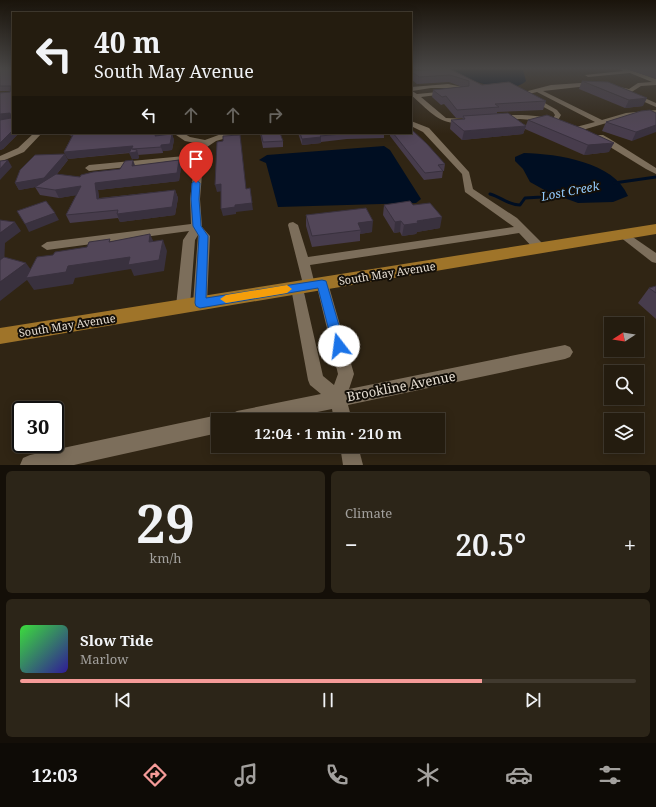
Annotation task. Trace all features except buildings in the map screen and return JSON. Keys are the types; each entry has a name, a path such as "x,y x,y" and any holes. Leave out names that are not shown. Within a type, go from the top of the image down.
{"main road":[{"name":"South May Avenue","path":"0,336 656,229"}],"street":[{"path":"413,92 465,91"},
{"path":"535,91 525,94 555,112 558,115 555,122"},
{"path":"538,91 601,122"},
{"path":"630,91 629,93 634,96 656,106"},
{"path":"413,92 444,120 455,122 476,120"},
{"path":"572,127 601,122 626,115 656,112"},
{"path":"490,119 520,117 555,122 572,127 609,141 639,163 655,171"},
{"path":"412,123 426,130 466,174 468,190 513,220 540,248"},
{"path":"0,159 21,150 37,134"},
{"path":"179,134 188,139 206,143"},
{"path":"191,305 203,251 204,236 197,226 195,199 200,149 206,143 221,136 234,134"},
{"path":"89,168 199,157"},
{"path":"293,225 304,262 309,286 316,380 338,398"},
{"path":"47,246 197,226"},
{"path":"191,305 188,253 189,240 197,226"},
{"path":"304,262 522,229"},
{"path":"624,234 656,259"},
{"path":"188,253 203,251"},
{"path":"309,286 346,374 338,398 341,413"},
{"name":"Brookline Avenue","path":"269,413 565,352"},
{"path":"30,465 211,426"},
{"path":"350,453 353,465"}],"water":[{"path":"384,146 390,150 421,199 416,203 278,207 266,163 259,160 267,155"},
{"path":"524,153 553,155 584,162 611,175 621,184 628,196 613,202 578,203 548,192 530,182 523,169 515,161 515,157"}],"waterway":[{"name":"Lost Creek","path":"614,183 656,177"},
{"name":"Lost Creek","path":"490,194 512,204 520,205 525,198 542,197 552,192"}],"slow traffic":[{"path":"226,299 287,289"}],"route":[{"path":"196,183 195,204 197,226 204,236 200,303 322,284 339,346"}]}
